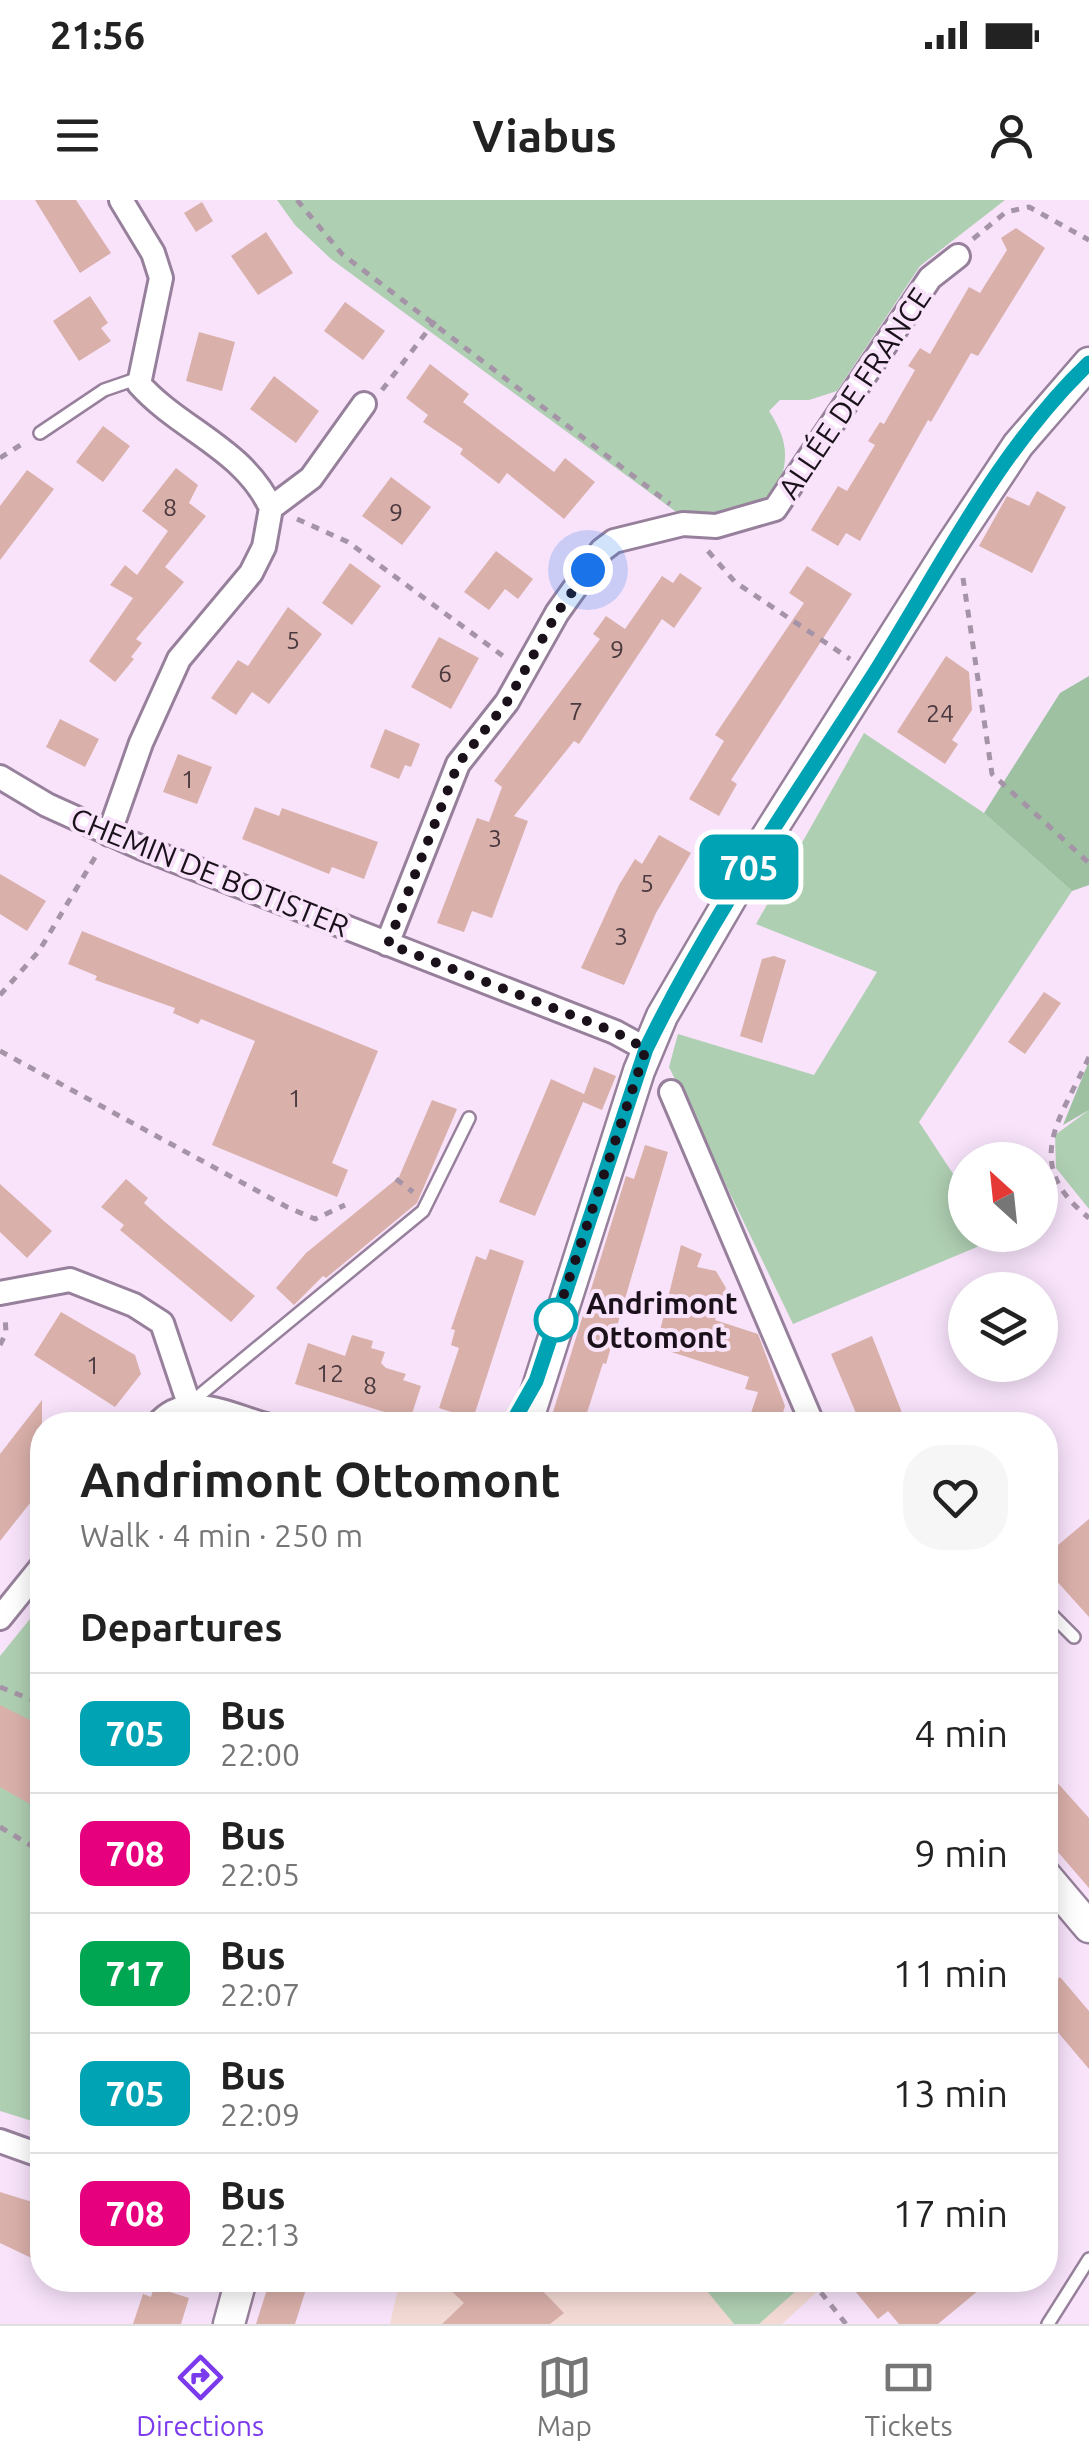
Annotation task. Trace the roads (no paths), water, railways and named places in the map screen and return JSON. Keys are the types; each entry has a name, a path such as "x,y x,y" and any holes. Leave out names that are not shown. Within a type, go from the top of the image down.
{"street":[{"path":"109,834 140,742 179,659 251,573 264,547 271,508 251,474 156,403 139,384 161,278 153,254 121,200"},
{"name":"ALLÉE DE FRANCE","path":"388,944 458,764 524,672 557,613 602,550 614,541 684,524 716,526 776,509 930,278 958,256"},
{"path":"529,1412 646,1049 764,843 949,548 1018,445 1089,364"},
{"path":"271,508 310,478 364,404"},
{"name":"CHEMIN DE BOTISTER","path":"0,777 109,834 615,1032 646,1049"},
{"path":"671,1092 807,1412"},
{"path":"0,1292 70,1280 134,1304 162,1323 188,1404"},
{"path":"518,1412 536,1381"},
{"path":"168,1412 188,1404 218,1412"},
{"path":"0,1618 30,1581"},
{"path":"1058,1890 1089,1927"},
{"path":"0,2141 30,2152"},
{"path":"229,2324 238,2292"}],"lane":[{"path":"40,433 104,390 139,378"},
{"path":"188,1404 423,1211 469,1118"},
{"path":"1058,1621 1074,1636"},
{"path":"1048,2324 1089,2259"}],"place":[{"name":"Andrimont Ottomont","path":"556,1320"}]}
